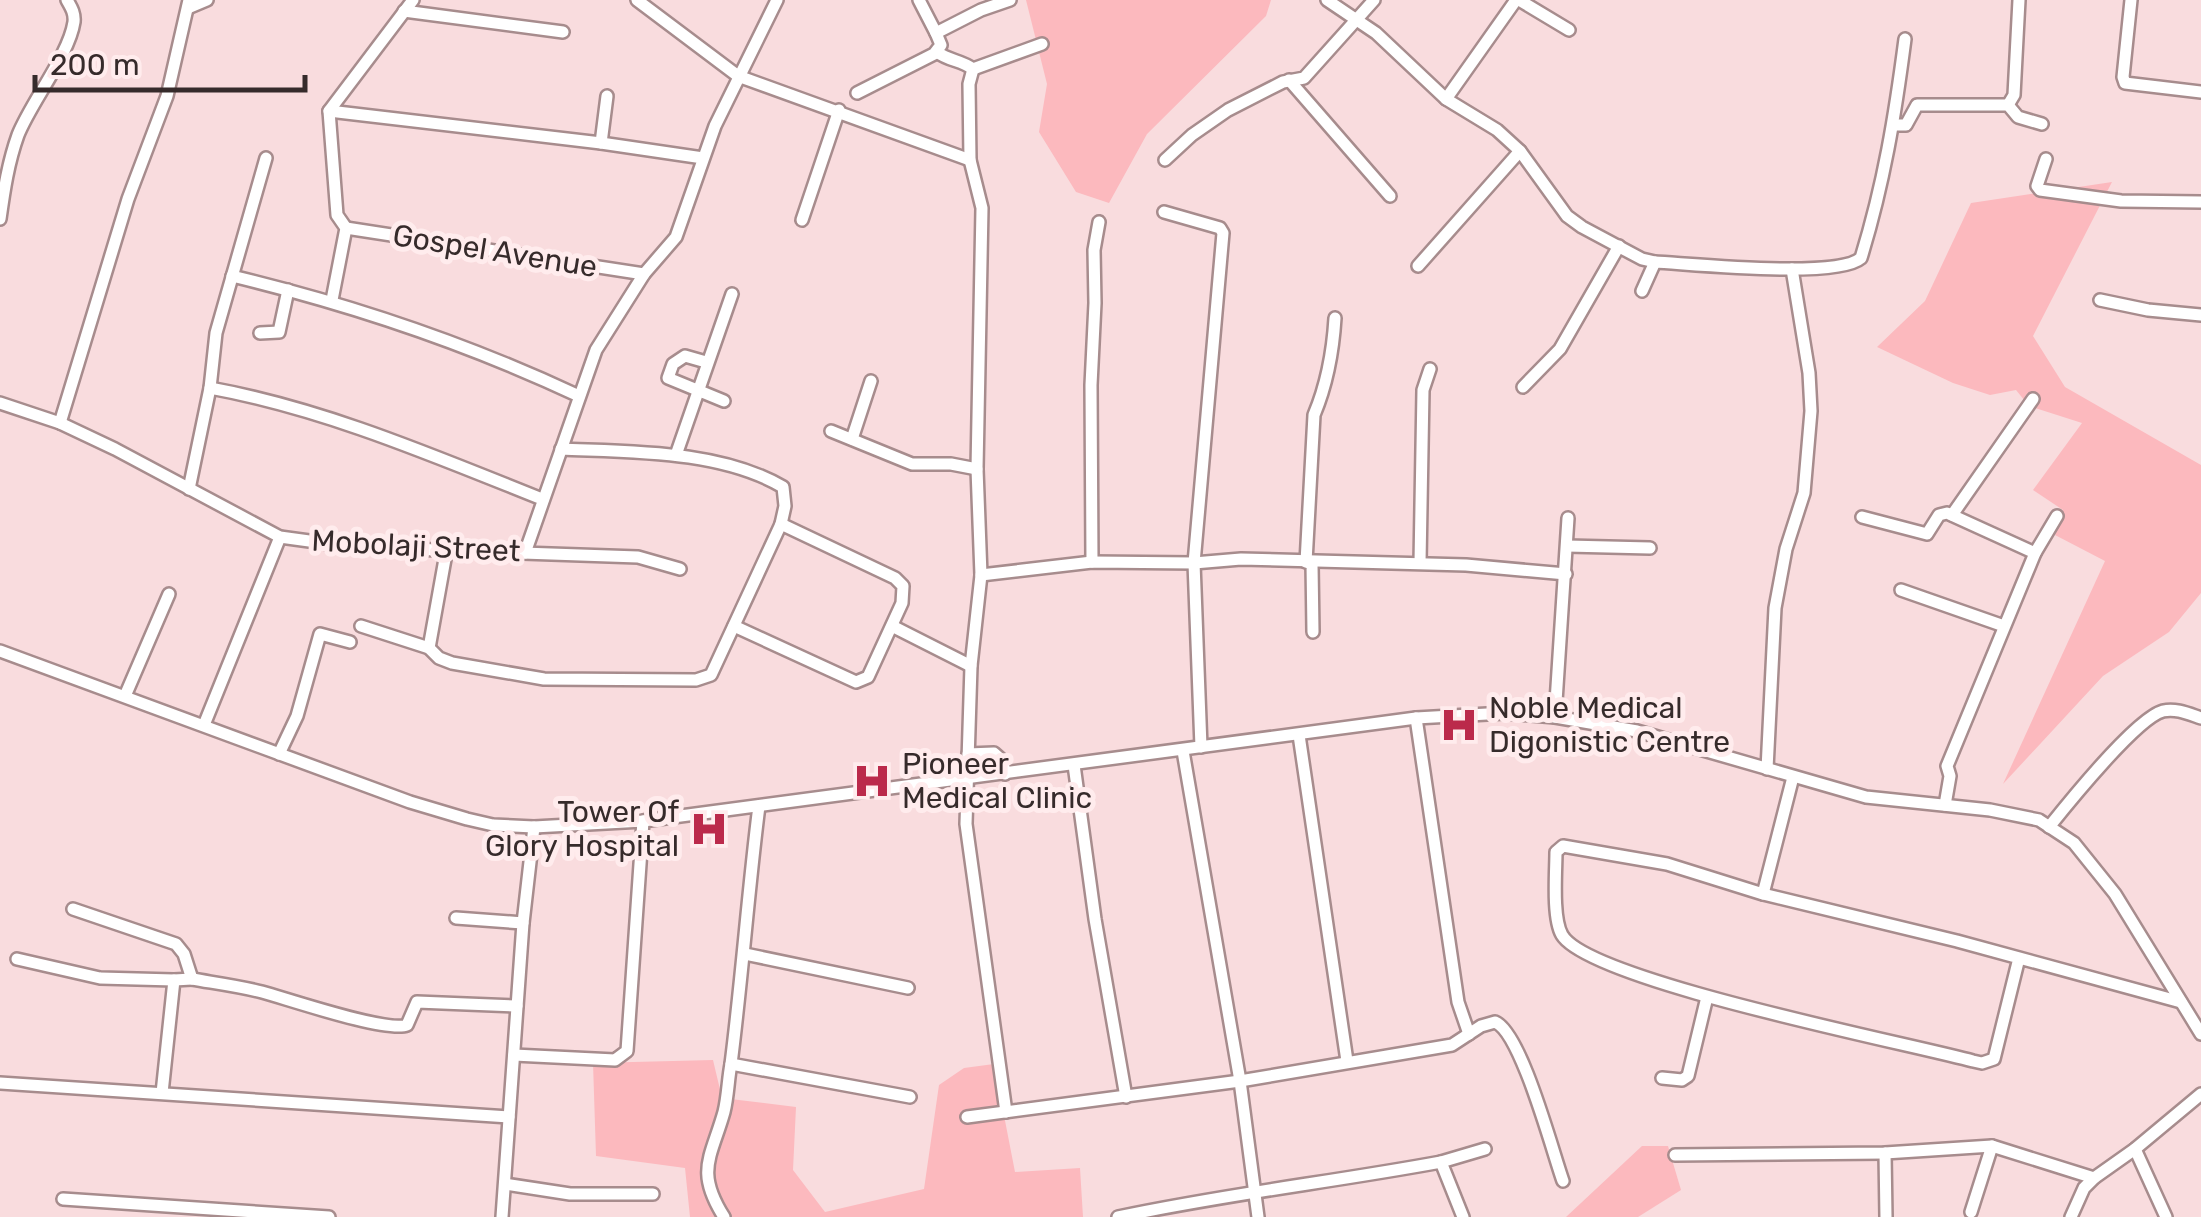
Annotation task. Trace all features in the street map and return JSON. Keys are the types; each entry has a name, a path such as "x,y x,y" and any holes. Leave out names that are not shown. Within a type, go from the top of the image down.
{"street":[{"path":"0,219 7,166 20,130 74,24 74,11 66,0"},
{"path":"60,424 128,199 167,96 188,4 208,0"},
{"path":"332,300 346,228 337,215 329,111 412,0"},
{"path":"637,0 738,76 970,160"},
{"path":"525,553 596,350 644,274 676,238 703,158 738,76 777,0"},
{"path":"857,93 936,52 941,45 919,0"},
{"path":"936,33 980,10 1010,0"},
{"path":"1327,0 1376,32 1446,98 1497,130 1520,150 1567,216 1655,262 1792,269 1836,268 1861,258 1879,201 1895,125 1906,39"},
{"path":"1165,160 1228,110 1289,80 1304,78 1374,0"},
{"path":"1446,98 1518,0 1568,30"},
{"path":"2008,106 2014,95 2019,0"},
{"path":"2131,0 2122,77 2125,84 2201,92"},
{"path":"404,11 563,32"},
{"path":"973,69 1042,44"},
{"path":"936,52 949,60 962,60 973,69"},
{"path":"973,69 969,84 970,160 982,208 977,469 981,575 971,666 966,824 1006,1112"},
{"path":"1289,80 1390,196"},
{"path":"601,143 607,96"},
{"path":"1895,125 1906,125 1918,105 2008,106 2018,117 2042,124"},
{"path":"802,220 838,110"},
{"path":"329,111 703,158"},
{"path":"1418,266 1520,150"},
{"path":"189,489 210,388 216,333 266,158"},
{"path":"2046,159 2040,190 2120,201 2200,202 2201,194"},
{"path":"1164,212 1220,228 1223,233 1194,563 1201,747"},
{"path":"1092,562 1091,385 1094,250 1099,222"},
{"name":"Gospel Avenue","path":"346,228 644,274"},
{"path":"1523,387 1560,349 1619,246"},
{"path":"1642,291 1655,262"},
{"path":"1766,769 1775,608 1786,548 1806,482 1811,411 1809,373 1792,269"},
{"path":"232,276 332,300 514,366 579,396"},
{"path":"260,333 280,332 288,290"},
{"path":"676,455 732,294"},
{"path":"2100,300 2148,310 2201,314"},
{"path":"1306,562 1314,415 1334,346 1335,318"},
{"path":"706,362 686,356 672,364 668,378 724,400"},
{"path":"1420,563 1423,390 1430,369"},
{"path":"852,440 871,381"},
{"path":"210,388 257,397 404,444 542,498"},
{"path":"1952,515 2033,399"},
{"name":"Mobolaji Street","path":"0,403 60,424 280,536 354,547 638,556 680,569"},
{"path":"831,431 912,464 977,469"},
{"path":"361,626 429,648 452,663 544,679 696,680 711,675 781,524 785,494 780,484 676,455 560,449"},
{"path":"1862,517 1927,534 1939,515 1952,515 2035,553"},
{"path":"1944,805 1950,776 1947,766 2035,553 2057,516"},
{"path":"1556,717 1568,518"},
{"path":"734,626 860,682 868,677 892,626 905,592 900,581 781,524"},
{"path":"204,724 280,536"},
{"path":"1567,546 1650,548"},
{"path":"429,648 446,548"},
{"path":"981,575 1092,562 1194,563 1241,559 1420,563 1566,574"},
{"path":"1306,562 1312,564 1313,632"},
{"path":"1901,590 2004,626"},
{"path":"124,696 169,594"},
{"path":"892,626 971,666"},
{"path":"278,754 303,700 320,634 350,642"},
{"path":"0,651 278,754 493,825 643,821 1416,718 1505,713 1637,731 1866,798 2039,820 2074,843 2115,894 2201,1034"},
{"path":"2050,827 2092,773 2158,712 2172,710 2201,718"},
{"path":"1416,718 1458,1002 1469,1034"},
{"path":"1300,735 1347,1061"},
{"path":"1183,751 1240,1081 1258,1217"},
{"path":"968,754 994,753 1003,760 1004,774"},
{"path":"1074,764 1095,919 1126,1097"},
{"path":"1763,894 1793,777"},
{"path":"724,1217 710,1194 706,1163 724,1110 746,954 748,889 759,806"},
{"path":"514,1055 615,1060 627,1050 643,821"},
{"path":"502,1217 523,923 534,826"},
{"path":"2019,958 1994,1059 1982,1063 1655,983 1565,939 1557,918 1557,850 1563,846 1667,864 1763,894 2019,958 2182,1002"},
{"path":"73,909 176,944 192,978"},
{"path":"456,918 523,923"},
{"path":"746,954 908,988"},
{"path":"17,959 100,978 192,978 401,1028 407,1025 417,1002 517,1006"},
{"path":"162,1093 174,980"},
{"path":"1662,1078 1682,1080 1688,1076 1706,997"},
{"path":"967,1117 1240,1081 1452,1045 1495,1022 1510,1034 1520,1053 1563,1181"},
{"path":"730,1064 910,1097"},
{"path":"0,1084 509,1116"},
{"path":"2071,1217 2084,1188 2094,1178 2201,1094"},
{"path":"1675,1155 1885,1153 1992,1146 2094,1178"},
{"path":"1971,1212 1992,1146"},
{"path":"1118,1217 1254,1190 1441,1162 1484,1149"},
{"path":"2135,1149 2166,1217"},
{"path":"1885,1153 1886,1217"},
{"path":"1441,1162 1463,1217"},
{"path":"505,1184 570,1194 653,1194"},
{"path":"63,1199 156,1212 329,1217"}],"shaded area":[{"path":"1026,0 1271,0 1266,16 1147,134 1109,203 1076,192 1039,132 1047,84"},
{"path":"2112,182 2033,336 2065,387 2201,465 2201,593 2169,632 2103,676 2003,784 2105,561 2055,535 2063,510 2033,490 2082,423 2029,406 2016,390 1990,395 1953,383 1877,347 1925,301 1971,203"},
{"path":"713,1060 722,1098 796,1107 793,1170 825,1212 924,1189 939,1085 964,1068 994,1064 1015,1172 1080,1168 1083,1217 690,1217 685,1168 596,1156 593,1063"},
{"path":"1642,1146 1668,1146 1681,1190 1638,1217 1566,1217"}],"place":[{"name":"Noble Medical Digonistic Centre","path":"1459,725"},
{"name":"Pioneer Medical Clinic","path":"872,781"},
{"name":"Tower Of Glory Hospital","path":"709,829"}]}
